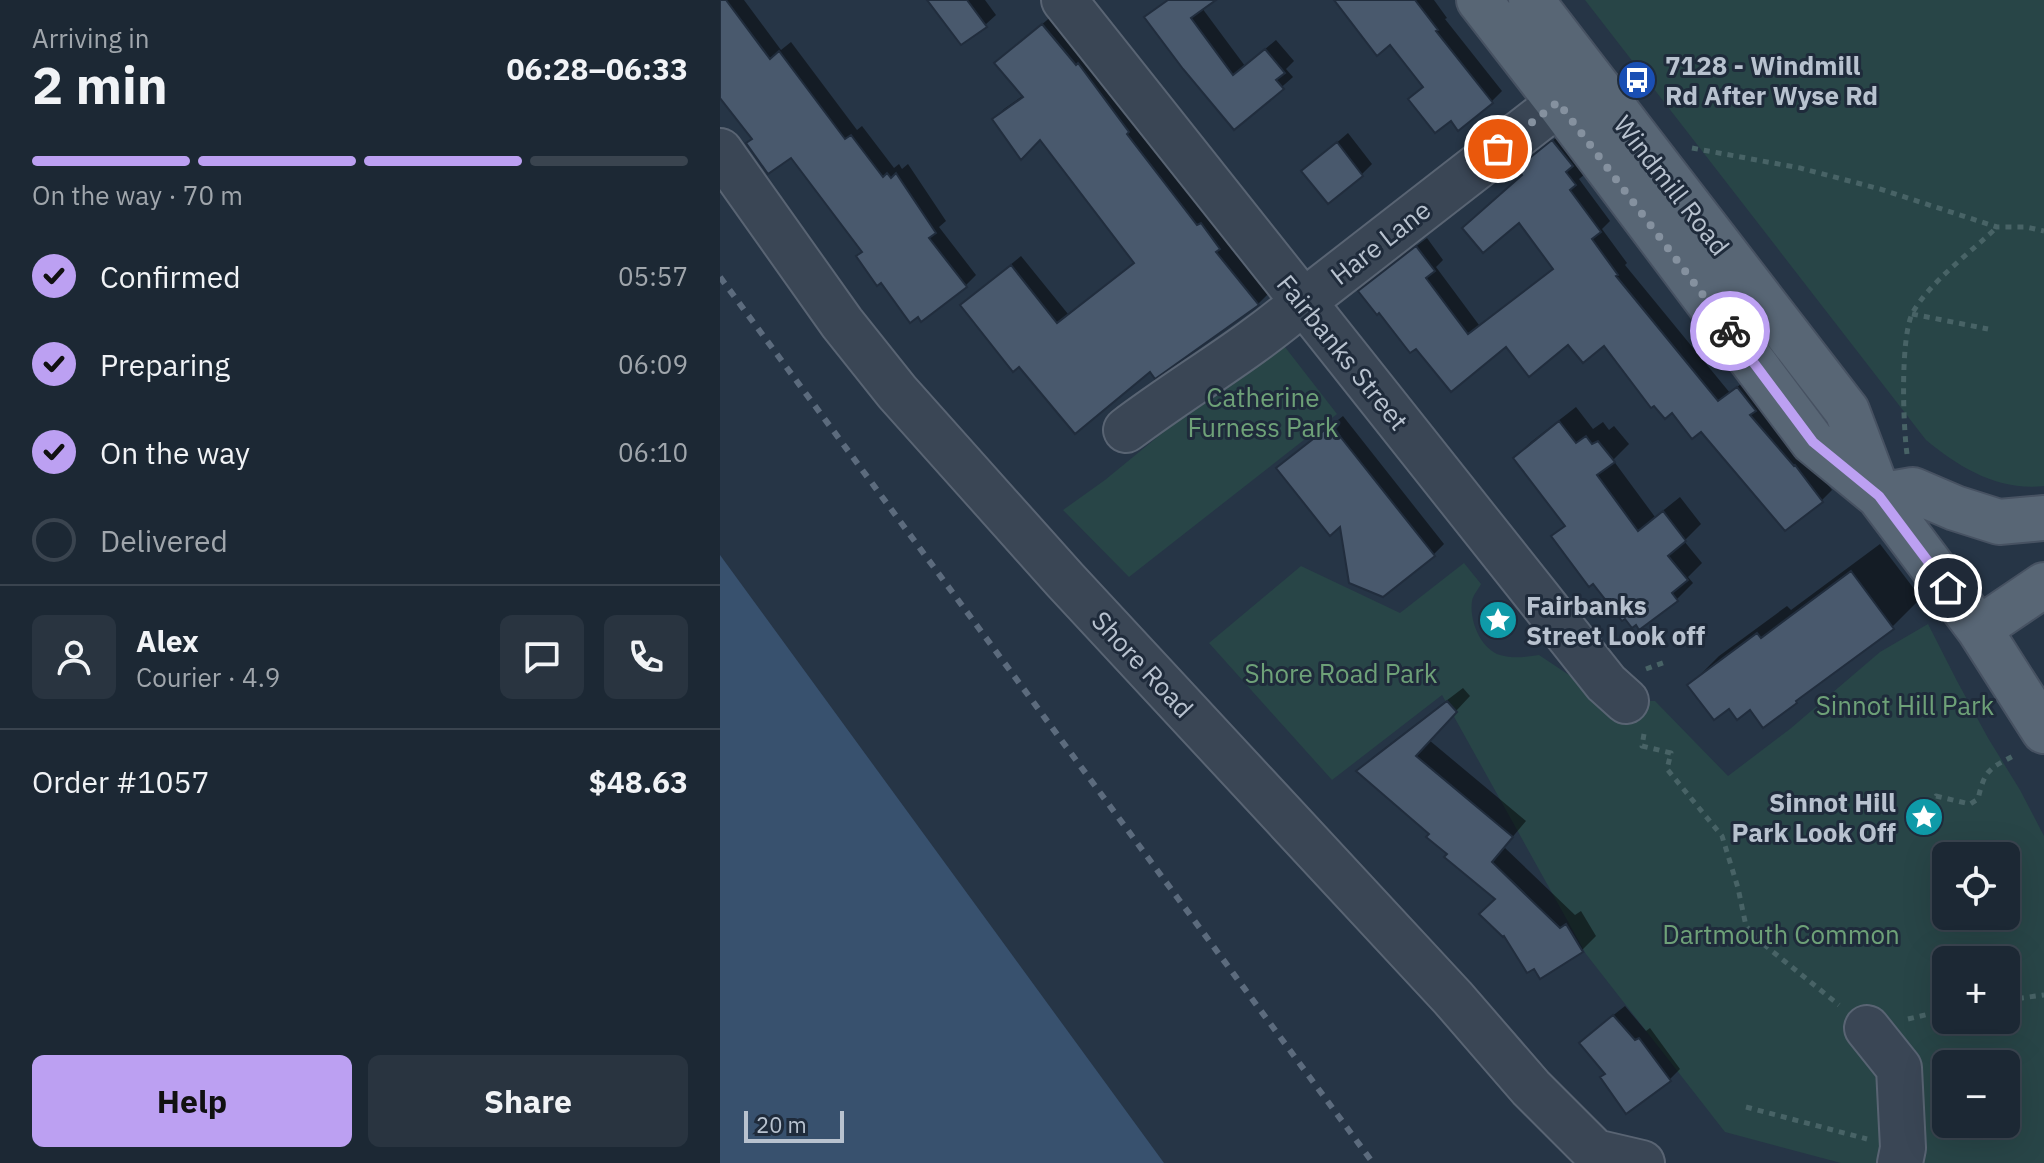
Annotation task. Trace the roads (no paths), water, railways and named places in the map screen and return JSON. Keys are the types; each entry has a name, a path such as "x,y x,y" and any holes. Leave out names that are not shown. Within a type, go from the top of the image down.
{"main road":[{"name":"Windmill Road","path":"1479,0 1574,90 1847,411 2039,722"},
{"name":"Windmill Road","path":"1531,0 1574,90"},
{"path":"1896,493 1999,522 2044,518"},
{"path":"1979,629 2044,585"}],"street":[{"name":"Fairbanks Street","path":"1064,0 1606,683 1626,701"},
{"name":"Hare Lane","path":"1126,430 1271,329 1574,90"},
{"name":"Shore Road","path":"720,151 834,313 897,392 1065,580 1453,998 1531,1088 1599,1158"},
{"path":"1867,1028 1899,1068 1901,1156"},
{"path":"1599,1158 1642,1163"}],"water":[{"path":"720,555 1164,1163 720,1163"}],"railway":[{"path":"720,277 1373,1163"}],"place":[{"name":"7128 - Windmill Rd After Wyse Rd","path":"1637,80"},
{"name":"Fairbanks Street Look off","path":"1498,620"},
{"name":"Sinnot Hill Park Look Off","path":"1924,817"}],"park label":[{"name":"Catherine Furness Park","path":"1263,412"},
{"name":"Shore Road Park","path":"1341,673"},
{"name":"Sinnot Hill Park","path":"1905,705"},
{"name":"Dartmouth Common","path":"1781,934"}]}
